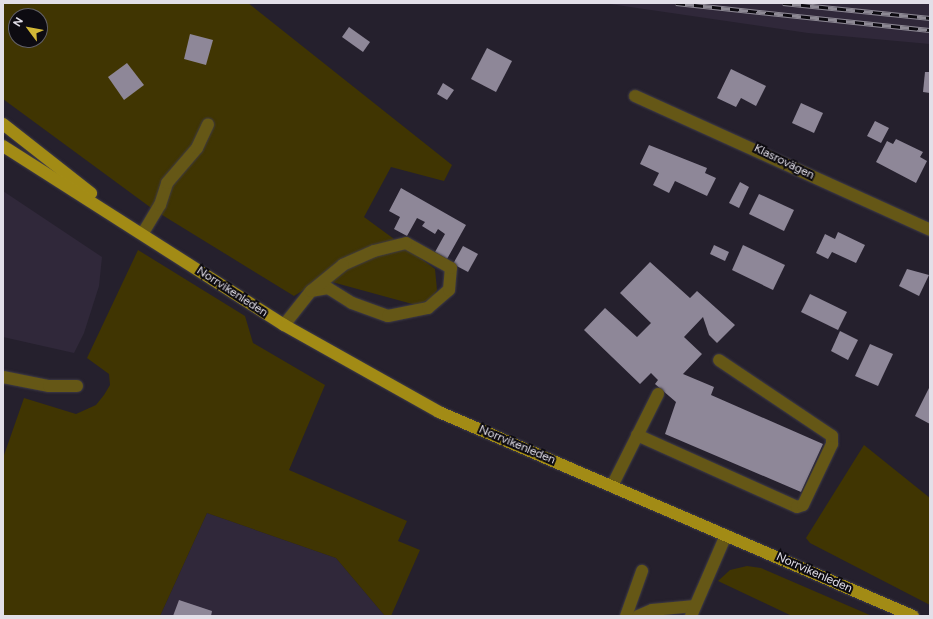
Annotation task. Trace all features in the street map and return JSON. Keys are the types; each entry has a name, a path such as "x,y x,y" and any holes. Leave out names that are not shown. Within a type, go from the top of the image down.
{"main road":[{"name":"Norrvikenleden","path":"3,124 143,233"},
{"name":"Norrvikenleden","path":"3,146 143,233 284,325 439,412 726,534 913,616"}],"street":[{"name":"Klasrovägen","path":"636,96 930,230"},
{"path":"143,233 160,205 167,183 197,148 208,124"},
{"path":"284,325 311,291 343,265 374,250 406,244 451,268 449,290 428,308 388,316 352,303 328,288 311,291"},
{"path":"637,435 797,507 802,505 832,444 832,436 719,360"},
{"path":"3,377 49,386 77,386"},
{"path":"612,486 658,394"},
{"path":"638,616 652,610 693,611 726,534"},
{"path":"626,616 642,571"}],"shaded area":[{"path":"3,3 248,3 452,165 444,181 391,167 364,217 435,269 437,290 431,299 416,305 321,279 294,296 154,210 3,99"},
{"path":"603,3 930,3 930,44 808,33"},
{"path":"3,191 102,257 99,286 84,333 74,353 3,337"},
{"path":"138,250 245,316 253,343 325,385 289,470 407,521 398,541 420,550 391,616 385,616 336,558 207,513 160,616 3,616 3,458 24,398 76,414 96,405 104,395 110,385 109,374 87,358"},
{"path":"864,445 930,498 930,605 810,543 806,538"},
{"path":"207,513 336,558 385,616 160,616"},
{"path":"747,566 761,568 872,616 792,616 718,581 730,570"}],"building":[{"path":"349,27 370,42 363,52 342,37"},
{"path":"190,34 213,40 206,65 184,59"},
{"path":"487,48 512,61 496,92 471,79"},
{"path":"127,63 144,85 124,100 108,77"},
{"path":"731,69 766,86 756,106 741,98 736,107 717,98"},
{"path":"925,72 930,72 930,93 923,92"},
{"path":"443,83 454,90 447,100 437,94"},
{"path":"801,103 823,113 814,133 792,123"},
{"path":"875,121 889,128 881,143 867,136"},
{"path":"896,139 923,152 920,157 927,161 916,183 876,162 887,141 893,144"},
{"path":"649,145 707,168 705,173 716,178 707,196 675,181 669,193 653,185 659,173 640,164"},
{"path":"740,182 749,187 739,208 729,203"},
{"path":"401,188 466,225 447,259 435,252 445,234 438,229 435,234 422,226 425,222 417,218 407,236 394,229 400,217 389,211"},
{"path":"759,194 794,210 784,231 749,214"},
{"path":"838,232 865,245 856,263 832,252 828,259 816,253 825,234 835,239"},
{"path":"714,245 729,252 725,261 710,254"},
{"path":"743,245 785,265 773,290 732,270"},
{"path":"463,246 478,254 468,272 453,264"},
{"path":"650,262 690,298 697,291 735,325 717,343 709,335 703,317 684,337 702,354 683,374 714,387 711,395 823,444 801,492 665,434 676,402 655,384 658,380 651,373 640,384 584,330 605,308 637,337 651,323 620,293"},
{"path":"907,269 929,275 919,296 899,286"},
{"path":"810,294 847,312 838,330 801,312"},
{"path":"840,331 858,340 848,360 831,351"},
{"path":"870,344 893,354 878,386 855,376"},
{"path":"930,386 930,424 915,416"},
{"path":"179,600 212,611 211,616 173,616"}],"railway":[{"path":"676,3 930,30"},
{"path":"783,3 930,18"}]}
